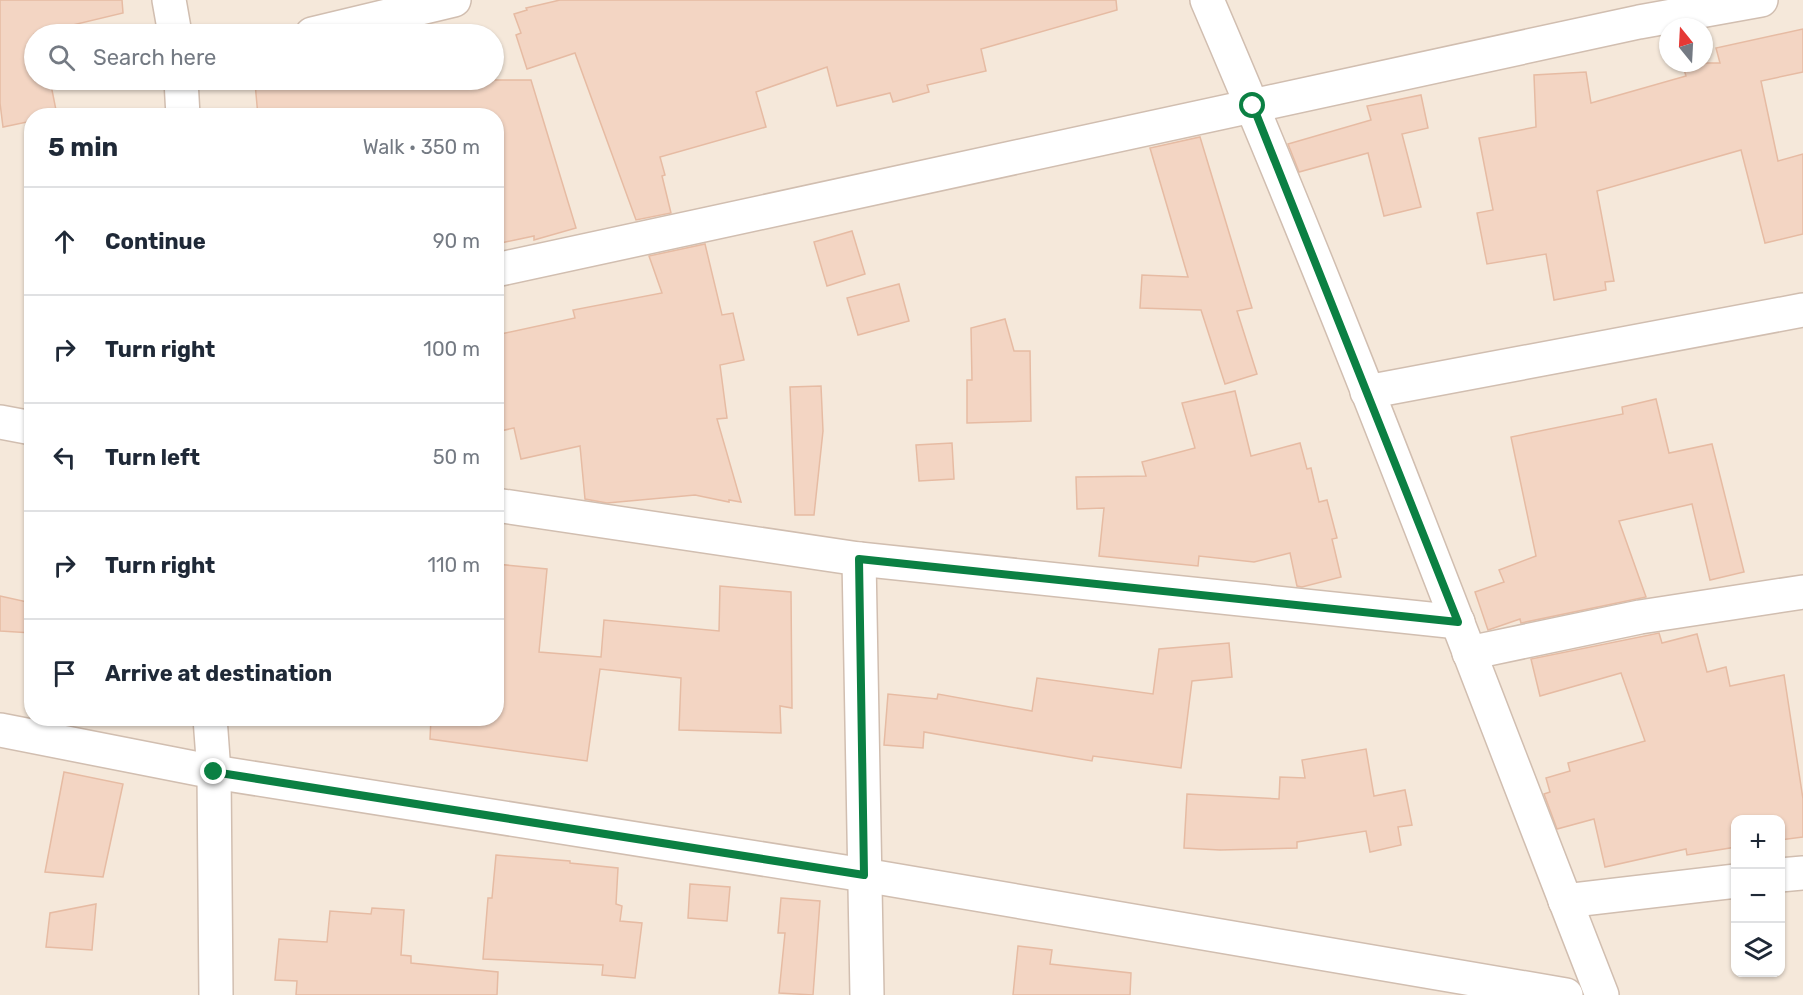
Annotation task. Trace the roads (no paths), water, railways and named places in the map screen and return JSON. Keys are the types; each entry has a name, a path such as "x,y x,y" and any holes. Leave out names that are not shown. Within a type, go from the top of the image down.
{"street":[{"path":"169,0 173,24"},
{"path":"354,24 454,0"},
{"path":"1207,0 1253,106 1367,392 1602,995"},
{"path":"504,268 1639,22 1761,0"},
{"path":"182,90 183,108"},
{"path":"1367,392 1803,310"},
{"path":"0,422 24,426"},
{"path":"504,506 859,559 1458,622"},
{"path":"859,559 867,995"},
{"path":"1469,653 1640,617 1803,592"},
{"path":"211,726 214,772 216,995"},
{"path":"0,730 214,772 864,875 1566,995"},
{"path":"1785,875 1803,873"},
{"path":"1565,901 1731,881"}]}
